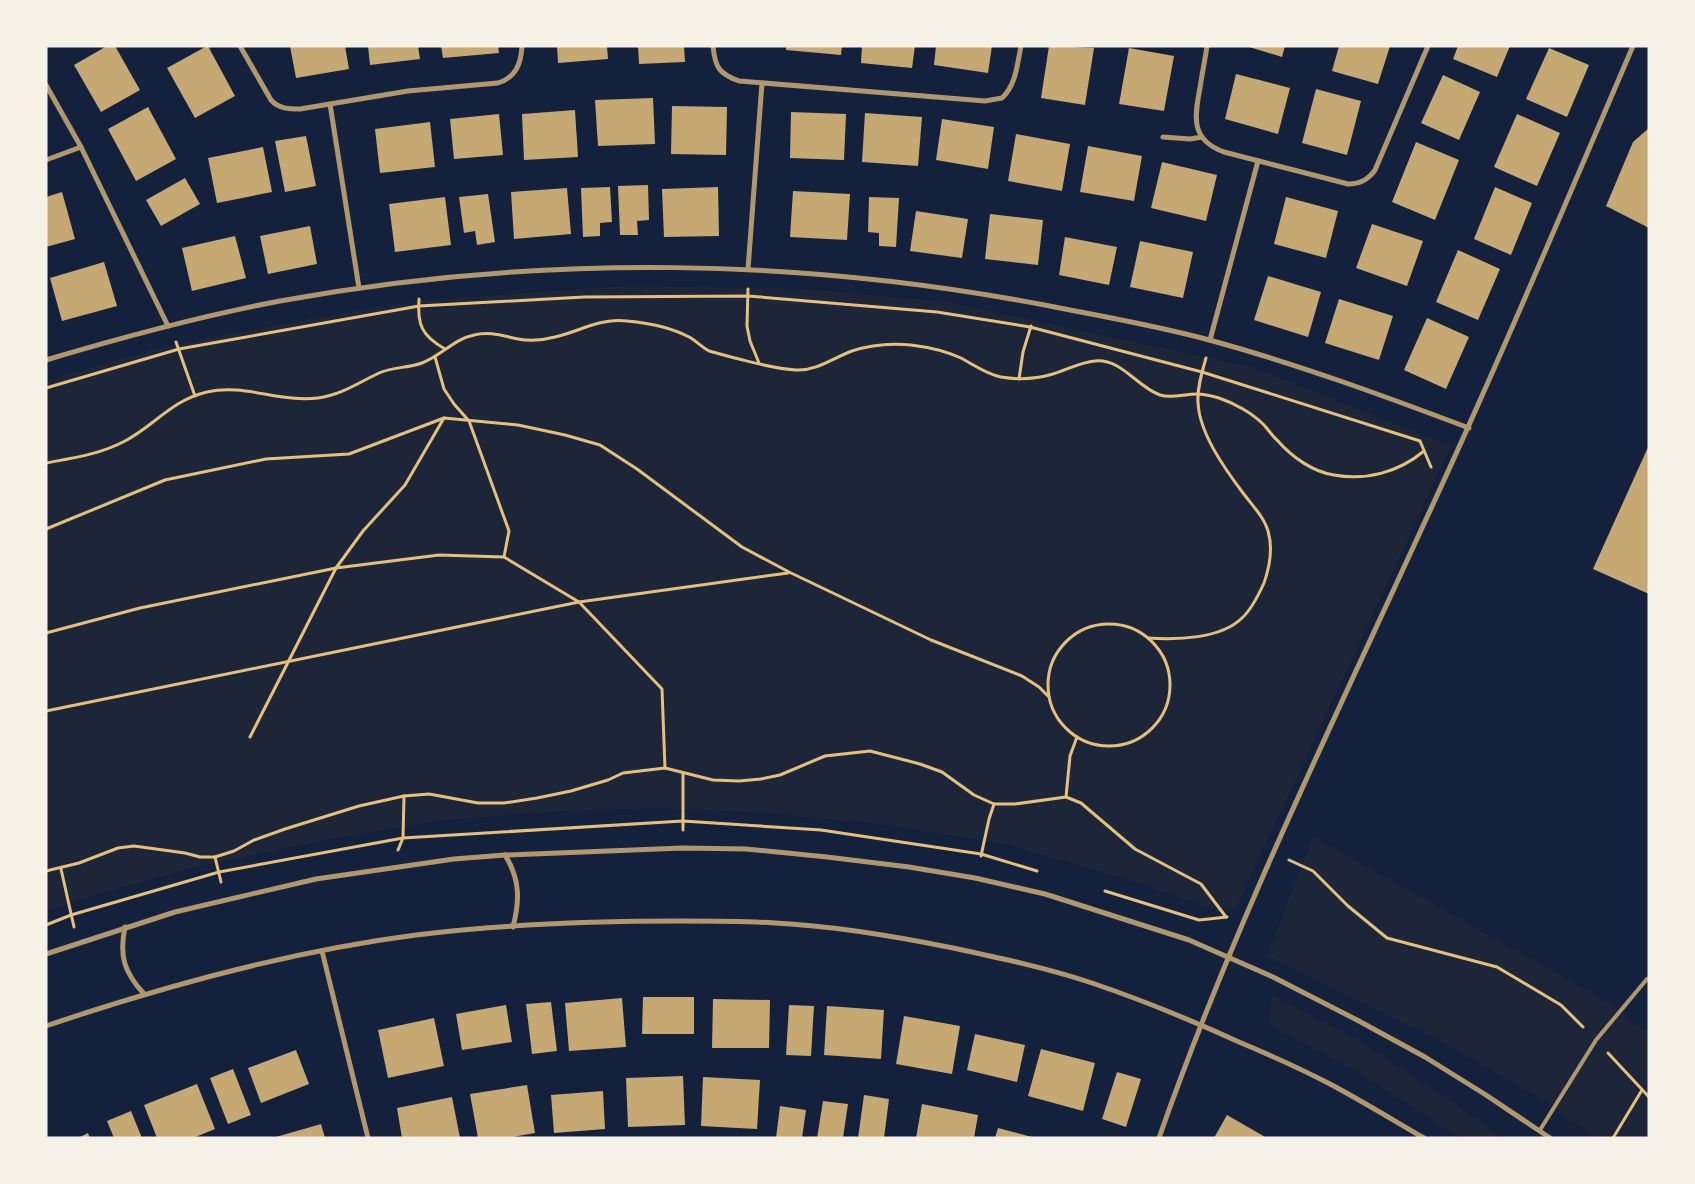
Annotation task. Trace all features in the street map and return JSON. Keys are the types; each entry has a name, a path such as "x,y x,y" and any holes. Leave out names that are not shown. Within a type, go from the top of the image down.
{"street":[{"path":"240,46 267,94 276,105 283,108 300,109 408,92 498,83 512,77 517,70 522,46"},
{"path":"713,46 716,63 723,74 739,81 985,101 1002,98 1006,95 1014,79 1021,46"},
{"path":"1207,46 1196,111 1196,125 1202,137 1214,149 1348,184 1364,181 1375,170 1428,46"},
{"path":"1160,1138 1187,1058 1273,853 1469,428 1633,46"},
{"path":"748,269 762,83"},
{"path":"46,85 80,147 168,326"},
{"path":"330,104 359,288"},
{"path":"1163,137 1190,139 1202,137"},
{"path":"46,160 80,147"},
{"path":"1210,340 1258,161"},
{"path":"46,360 168,326 278,302 420,280 535,269 619,267 748,269 857,277 972,292 1038,303 1210,340 1340,380 1469,428"},
{"path":"46,954 78,942 175,912 316,879 454,859 505,855 683,848 746,849 828,857 909,867 975,878 1045,894 1189,940 1273,977 1425,1057 1550,1138"},
{"path":"505,855 512,866 519,891 518,909 513,927"},
{"path":"46,1026 144,994 322,950 414,935 568,922 776,922 840,928 896,937 1011,960 1090,982 1165,1009 1331,1084 1424,1138"},
{"path":"125,927 122,948 126,968 133,982 144,994"},
{"path":"322,950 368,1138"}],"lane":[{"path":"1540,1130 1596,1040 1646,979"}],"path":[{"path":"748,269 747,326 750,341 759,364"},
{"path":"420,280 418,306 425,334 432,342 445,350"},
{"path":"46,388 179,349 418,306 584,297 748,296 937,312 1030,327 1202,372 1420,441 1432,471"},
{"path":"1018,379 1023,352 1038,303"},
{"path":"46,463 85,456 125,441 181,401 221,389 241,390 291,399 318,398 342,392 382,371 422,364 453,343 472,335 488,333 519,339 538,340 556,337 585,326 606,321 622,320 670,328 709,350 776,368 813,369 848,352 889,344 913,345 958,357 984,372 1018,379 1050,375 1096,360 1107,362 1118,366 1142,384 1161,395 1180,396 1198,394 1219,398 1245,411 1261,422 1281,445 1298,459 1315,470 1334,476 1361,477 1390,472 1411,462 1424,451"},
{"path":"168,326 179,349 195,396"},
{"path":"1148,638 1190,637 1211,634 1229,628 1243,618 1261,591 1268,571 1270,546 1264,521 1233,479 1214,449 1203,426 1198,408 1198,394 1210,340"},
{"path":"434,357 444,389 469,421 509,531 504,557"},
{"path":"250,737 336,568 363,531 405,485 444,418"},
{"path":"46,529 165,480 266,459 349,454 444,418 518,425 600,445 637,469 742,547 789,572 931,640 1022,676 1039,687 1049,697"},
{"path":"46,633 140,608 336,568 439,555 504,557 579,602 662,689 665,768"},
{"path":"46,711 579,602 789,572"},
{"path":"1102,624 1118,624 1134,629 1148,638 1159,650 1167,665 1170,682 1169,698 1163,714 1153,727 1140,738 1125,744 1109,746 1092,744 1077,737 1064,726 1054,712 1049,697 1048,680 1052,663 1060,649 1071,637 1086,628 1102,624"},
{"path":"1066,797 1070,756 1077,737"},
{"path":"46,871 61,869 118,848 134,846 200,857 215,857 285,829 359,806 404,796 429,794 478,803 504,803 571,791 608,780 623,773 665,768 713,780 739,781 761,779 780,775 825,756 870,751 920,764 942,772 974,795 994,804 1015,804 1066,797 1080,803 1135,849 1201,884 1226,917 1232,915"},
{"path":"683,773 683,848"},
{"path":"389,868 404,838 404,796"},
{"path":"975,878 988,819 994,804"},
{"path":"1273,853 1313,871 1348,906 1387,938 1498,967 1561,1005 1649,1096"},
{"path":"215,857 226,900"},
{"path":"61,869 78,942"},
{"path":"1613,1138 1642,1090"}],"shaded area":[{"path":"629,286 804,289 947,302 1251,367 1451,446 1236,907 1223,912 1133,881 1009,845 880,824 750,812 657,808 563,811 445,820 320,841 191,868 95,895 46,912 46,381 159,348 304,320 425,300"},
{"path":"1313,837 1604,1000 1649,1034 1649,1138 1593,1138 1553,1105 1443,1042 1267,956"},
{"path":"1272,995 1357,1040 1449,1100 1502,1138 1460,1138 1362,1074 1270,1025"}],"building":[{"path":"107,46 115,46 140,90 101,112 74,65"},
{"path":"207,46 235,96 195,118 167,68"},
{"path":"290,46 345,46 349,69 296,78"},
{"path":"368,46 418,46 420,59 370,65"},
{"path":"441,46 498,46 499,53 443,58"},
{"path":"557,46 607,46 608,59 558,63"},
{"path":"638,46 684,46 685,62 639,64"},
{"path":"786,46 842,46 841,55 786,50"},
{"path":"862,46 915,46 912,68 861,63"},
{"path":"936,46 992,46 988,73 934,65"},
{"path":"1049,46 1094,48 1085,105 1041,98"},
{"path":"1246,46 1285,46 1282,57"},
{"path":"1339,46 1390,46 1378,84 1332,71"},
{"path":"1458,46 1510,46 1497,77 1453,59"},
{"path":"1129,48 1174,56 1164,111 1119,104"},
{"path":"1549,48 1589,65 1567,117 1526,99"},
{"path":"1236,74 1290,88 1278,134 1225,119"},
{"path":"1443,75 1480,92 1459,140 1421,123"},
{"path":"1316,89 1361,101 1347,155 1302,143"},
{"path":"653,98 655,144 598,146 595,100"},
{"path":"672,106 727,107 726,155 671,154"},
{"path":"148,107 176,159 136,181 108,129"},
{"path":"575,110 578,157 524,160 522,114"},
{"path":"791,112 846,114 844,160 790,158"},
{"path":"865,113 922,117 918,166 862,162"},
{"path":"499,114 503,155 454,159 450,119"},
{"path":"1517,114 1560,133 1537,186 1494,167"},
{"path":"942,119 994,127 988,169 936,160"},
{"path":"430,122 435,167 380,173 375,129"},
{"path":"1649,128 1649,228 1606,206 1633,142"},
{"path":"1016,134 1070,144 1062,191 1008,181"},
{"path":"306,136 316,186 285,192 275,141"},
{"path":"1416,142 1459,160 1435,220 1392,202"},
{"path":"1088,146 1142,156 1134,201 1080,192"},
{"path":"263,147 272,192 217,203 208,158"},
{"path":"1162,162 1217,175 1206,221 1151,208"},
{"path":"185,178 200,204 161,226 146,200"},
{"path":"648,185 649,220 637,221 638,235 620,235 618,186"},
{"path":"610,187 612,222 600,223 600,236 583,237 581,188"},
{"path":"718,187 719,236 664,237 662,189"},
{"path":"1495,187 1532,203 1511,255 1474,239"},
{"path":"567,188 571,234 514,239 511,192"},
{"path":"793,191 850,194 847,240 790,237"},
{"path":"62,192 75,239 46,247 46,197"},
{"path":"488,194 495,242 477,245 475,231 464,233 459,197"},
{"path":"445,197 451,245 395,252 389,204"},
{"path":"869,197 899,198 896,247 879,246 879,233 868,232"},
{"path":"1286,197 1338,211 1326,258 1274,244"},
{"path":"916,211 968,219 962,258 910,251"},
{"path":"990,214 1043,220 1038,265 985,259"},
{"path":"1372,224 1423,241 1407,286 1356,268"},
{"path":"310,226 317,264 268,274 260,236"},
{"path":"235,236 246,278 192,291 182,248"},
{"path":"1065,237 1117,247 1109,285 1059,275"},
{"path":"1140,241 1193,252 1183,298 1130,287"},
{"path":"1458,250 1500,269 1478,320 1436,302"},
{"path":"104,262 117,306 62,321 50,278"},
{"path":"1268,276 1321,292 1308,337 1254,320"},
{"path":"1339,299 1393,316 1379,360 1325,343"},
{"path":"1427,318 1469,337 1446,389 1404,370"},
{"path":"1649,445 1649,594 1593,569"},
{"path":"643,997 694,997 694,1034 642,1034"},
{"path":"622,998 626,1047 569,1051 565,1003"},
{"path":"713,999 770,1000 769,1048 712,1048"},
{"path":"551,1002 557,1051 532,1054 526,1004"},
{"path":"506,1005 512,1042 462,1050 456,1014"},
{"path":"789,1005 814,1006 811,1056 786,1055"},
{"path":"827,1006 884,1010 881,1059 824,1055"},
{"path":"904,1016 960,1026 952,1074 896,1064"},
{"path":"434,1018 444,1066 388,1078 378,1030"},
{"path":"975,1034 1025,1045 1017,1082 967,1070"},
{"path":"1041,1049 1095,1063 1083,1111 1028,1096"},
{"path":"296,1050 309,1084 261,1103 248,1068"},
{"path":"233,1069 251,1115 228,1124 210,1078"},
{"path":"1117,1072 1141,1079 1126,1127 1102,1119"},
{"path":"683,1076 685,1125 628,1127 626,1078"},
{"path":"703,1077 760,1080 757,1129 701,1126"},
{"path":"197,1084 215,1129 193,1138 157,1138 144,1105"},
{"path":"527,1085 535,1133 506,1138 478,1138 470,1094"},
{"path":"603,1091 605,1129 554,1133 551,1095"},
{"path":"864,1095 889,1099 884,1138 858,1138"},
{"path":"452,1097 460,1138 402,1138 397,1108"},
{"path":"823,1101 848,1104 843,1138 817,1138"},
{"path":"922,1104 978,1115 974,1138 916,1138"},
{"path":"780,1106 806,1110 802,1138 776,1138"},
{"path":"131,1111 142,1138 114,1138 107,1121"},
{"path":"1227,1115 1267,1138 1214,1138"},
{"path":"321,1124 325,1138 276,1138 276,1137"},
{"path":"998,1128 1032,1137 995,1138"},
{"path":"88,1133 90,1138 78,1138"}]}
